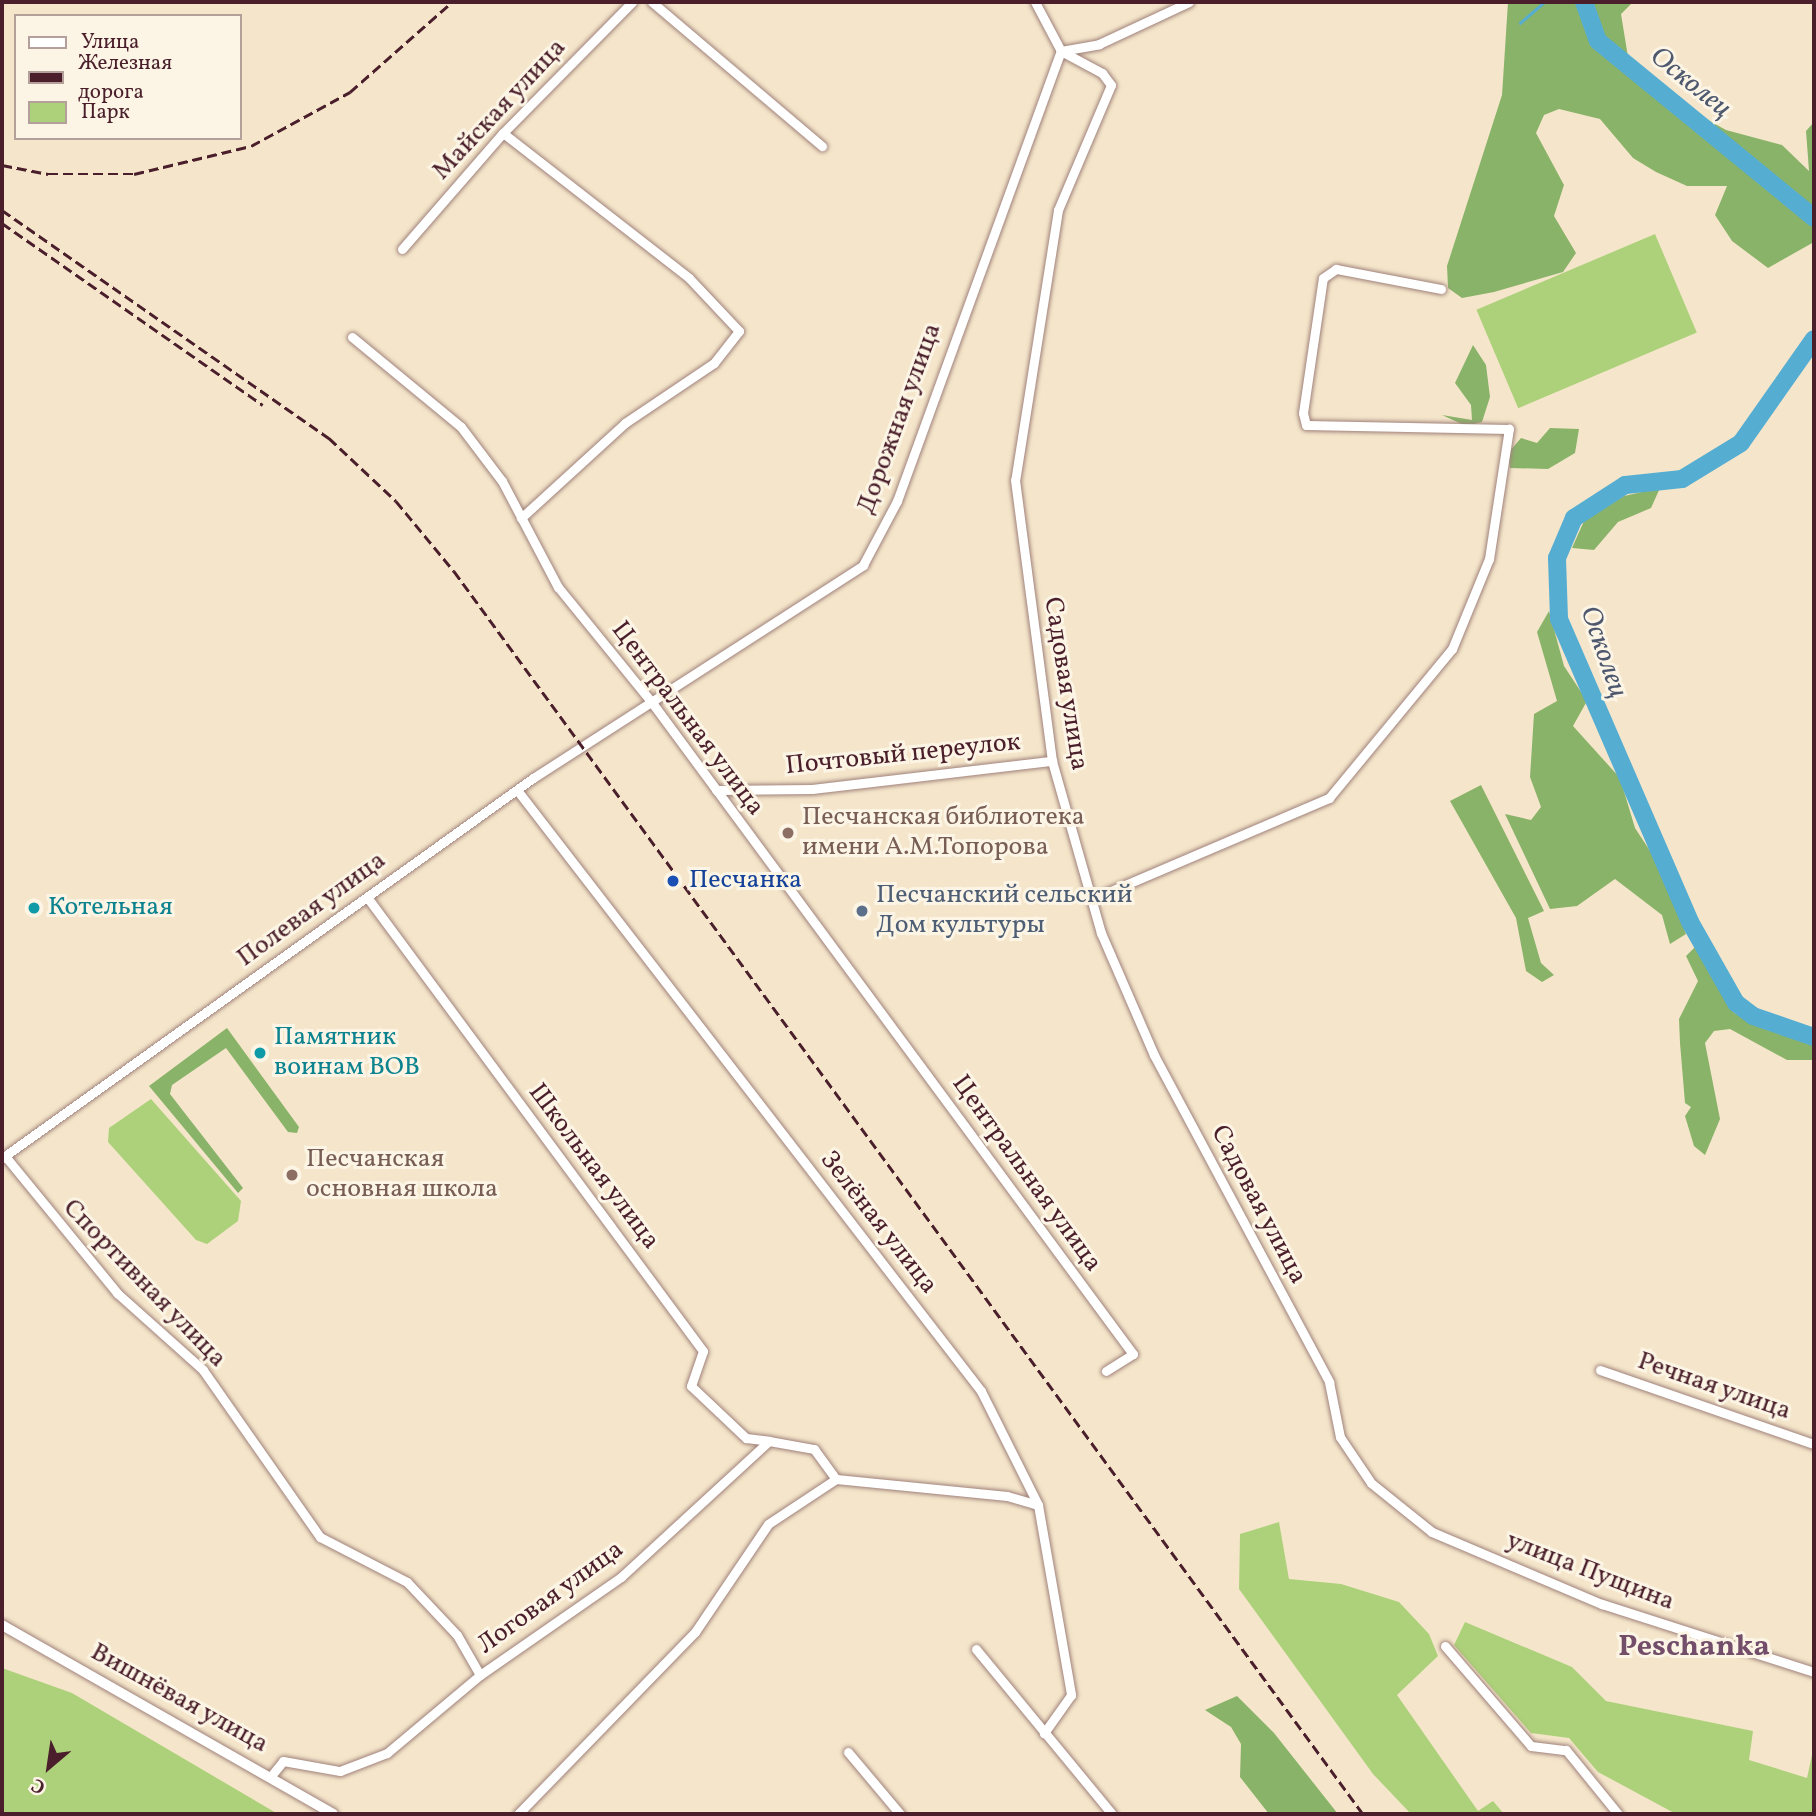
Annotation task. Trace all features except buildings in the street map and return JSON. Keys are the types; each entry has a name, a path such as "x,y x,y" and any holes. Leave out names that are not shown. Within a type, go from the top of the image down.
{"street":[{"name":"Майская улица","path":"402,249 503,133 632,2"},
{"path":"652,2 822,146"},
{"path":"1035,2 1061,51 1098,44 1189,2"},
{"name":"Дорожная улица","path":"653,705 863,565 897,501 1061,51"},
{"name":"Садовая улица","path":"1061,51 1111,85 1058,210 1015,480 1052,761 1092,899 1154,1055 1329,1382 1339,1437 1371,1483 1432,1532"},
{"path":"503,133 689,278 739,331 715,363 625,423 521,518"},
{"path":"1092,899 1329,798 1452,649 1489,559 1509,429 1306,425 1323,278 1336,269 1441,289"},
{"name":"Центральная улица","path":"352,337 461,427 521,518 558,587 653,705 1133,1354 1106,1371"},
{"name":"Полевая улица","path":"3,1157 517,790 653,705"},
{"name":"Почтовый переулок","path":"716,790 812,789 1052,761"},
{"name":"Зелёная улица","path":"517,790 981,1391 1038,1505 1071,1695 1044,1733"},
{"name":"Школьная улица","path":"367,897 703,1351 691,1385 746,1438 769,1441"},
{"name":"Спортивная улица","path":"3,1157 117,1293 203,1370 320,1537 407,1582 457,1635 480,1675"},
{"name":"Речная улица","path":"1600,1370 1814,1444"},
{"path":"769,1441 814,1449 836,1479"},
{"name":"Логовая улица","path":"271,1776 283,1761 340,1772 387,1753 480,1675 621,1577 769,1441"},
{"path":"518,1814 695,1632 768,1524 836,1479 1007,1496 1038,1505"},
{"path":"1007,1496 1026,1483"},
{"name":"улица Пущина","path":"1432,1532 1602,1604 1814,1672"},
{"name":"Вишнёвая улица","path":"2,1625 271,1776 333,1814"},
{"path":"1445,1646 1531,1746 1566,1750 1618,1814"},
{"path":"976,1649 1112,1814"},
{"path":"848,1752 900,1814"}],"green space":[{"path":"1508,2 1633,2 1621,14 1628,57 1668,98 1726,130 1782,145 1809,171 1806,131 1814,122 1814,242 1768,268 1732,241 1715,215 1727,186 1687,186 1656,172 1633,158 1600,119 1559,109 1544,115 1536,133 1564,185 1554,216 1576,253 1563,272 1494,292 1462,298 1448,288 1447,266 1502,95"},
{"path":"1655,234 1697,332 1518,408 1476,310"},
{"path":"1473,345 1486,365 1490,397 1482,422 1466,426 1442,415 1472,420 1471,405 1455,383"},
{"path":"1550,428 1579,429 1575,453 1548,469 1510,468 1508,453 1521,438 1537,443"},
{"path":"1660,488 1651,508 1618,522 1594,550 1572,548 1584,521 1624,496"},
{"path":"1549,611 1564,666 1587,701 1573,726 1620,778 1635,828 1660,866 1686,934 1670,944 1662,915 1615,879 1577,906 1550,909 1505,814 1531,820 1541,807 1530,777 1534,714 1557,701 1537,632"},
{"path":"1481,785 1544,911 1528,918 1541,963 1554,975 1542,982 1526,971 1516,918 1450,801"},
{"path":"1696,946 1734,1013 1814,1042 1814,1060 1787,1060 1730,1029 1714,1031 1705,1043 1720,1119 1705,1155 1694,1146 1685,1116 1691,1107 1685,1103 1680,1043 1679,1019 1698,981 1686,956"},
{"path":"227,1028 299,1127 297,1133 288,1132 226,1048 172,1085 170,1094 243,1188 238,1193 149,1086"},
{"path":"151,1099 241,1201 238,1221 207,1244 196,1240 108,1142 109,1128"},
{"path":"1279,1522 1289,1579 1341,1584 1399,1602 1429,1634 1438,1656 1397,1695 1478,1811 1493,1801 1504,1814 1411,1814 1373,1774 1239,1589 1240,1534"},
{"path":"1465,1622 1572,1667 1606,1701 1753,1731 1749,1760 1807,1778 1814,1746 1814,1814 1676,1814 1598,1772 1569,1738 1531,1733 1454,1645"},
{"path":"2,1668 72,1693 278,1814 2,1814"},
{"path":"1237,1696 1274,1733 1338,1814 1269,1814 1240,1777 1241,1744 1231,1727 1205,1710"}],"waterway":[{"path":"1520,23 1544,2"},
{"name":"Осколец","path":"1584,2 1598,41 1814,218"},
{"name":"Осколец","path":"1814,339 1741,443 1682,479 1625,485 1574,518 1557,558 1559,619 1690,922 1736,1003 1753,1016 1814,1037"}],"railway":[{"path":"2,165 48,174 134,174 251,146 350,92 452,2"},
{"path":"2,210 329,438 396,501 454,571 1363,1814"},
{"path":"2,223 263,405"}],"place":[{"name":"Песчанская библиотека имени А.М.Топорова","path":"788,833"},
{"name":"Песчанка","path":"673,881"},
{"name":"Котельная","path":"34,908"},
{"name":"Песчанский сельский Дом культуры","path":"862,911"},
{"name":"Памятник воинам ВОВ","path":"260,1053"},
{"name":"Песчанская основная школа","path":"292,1175"}],"district":[{"name":"Peschanka","path":"1694,1647"}]}
